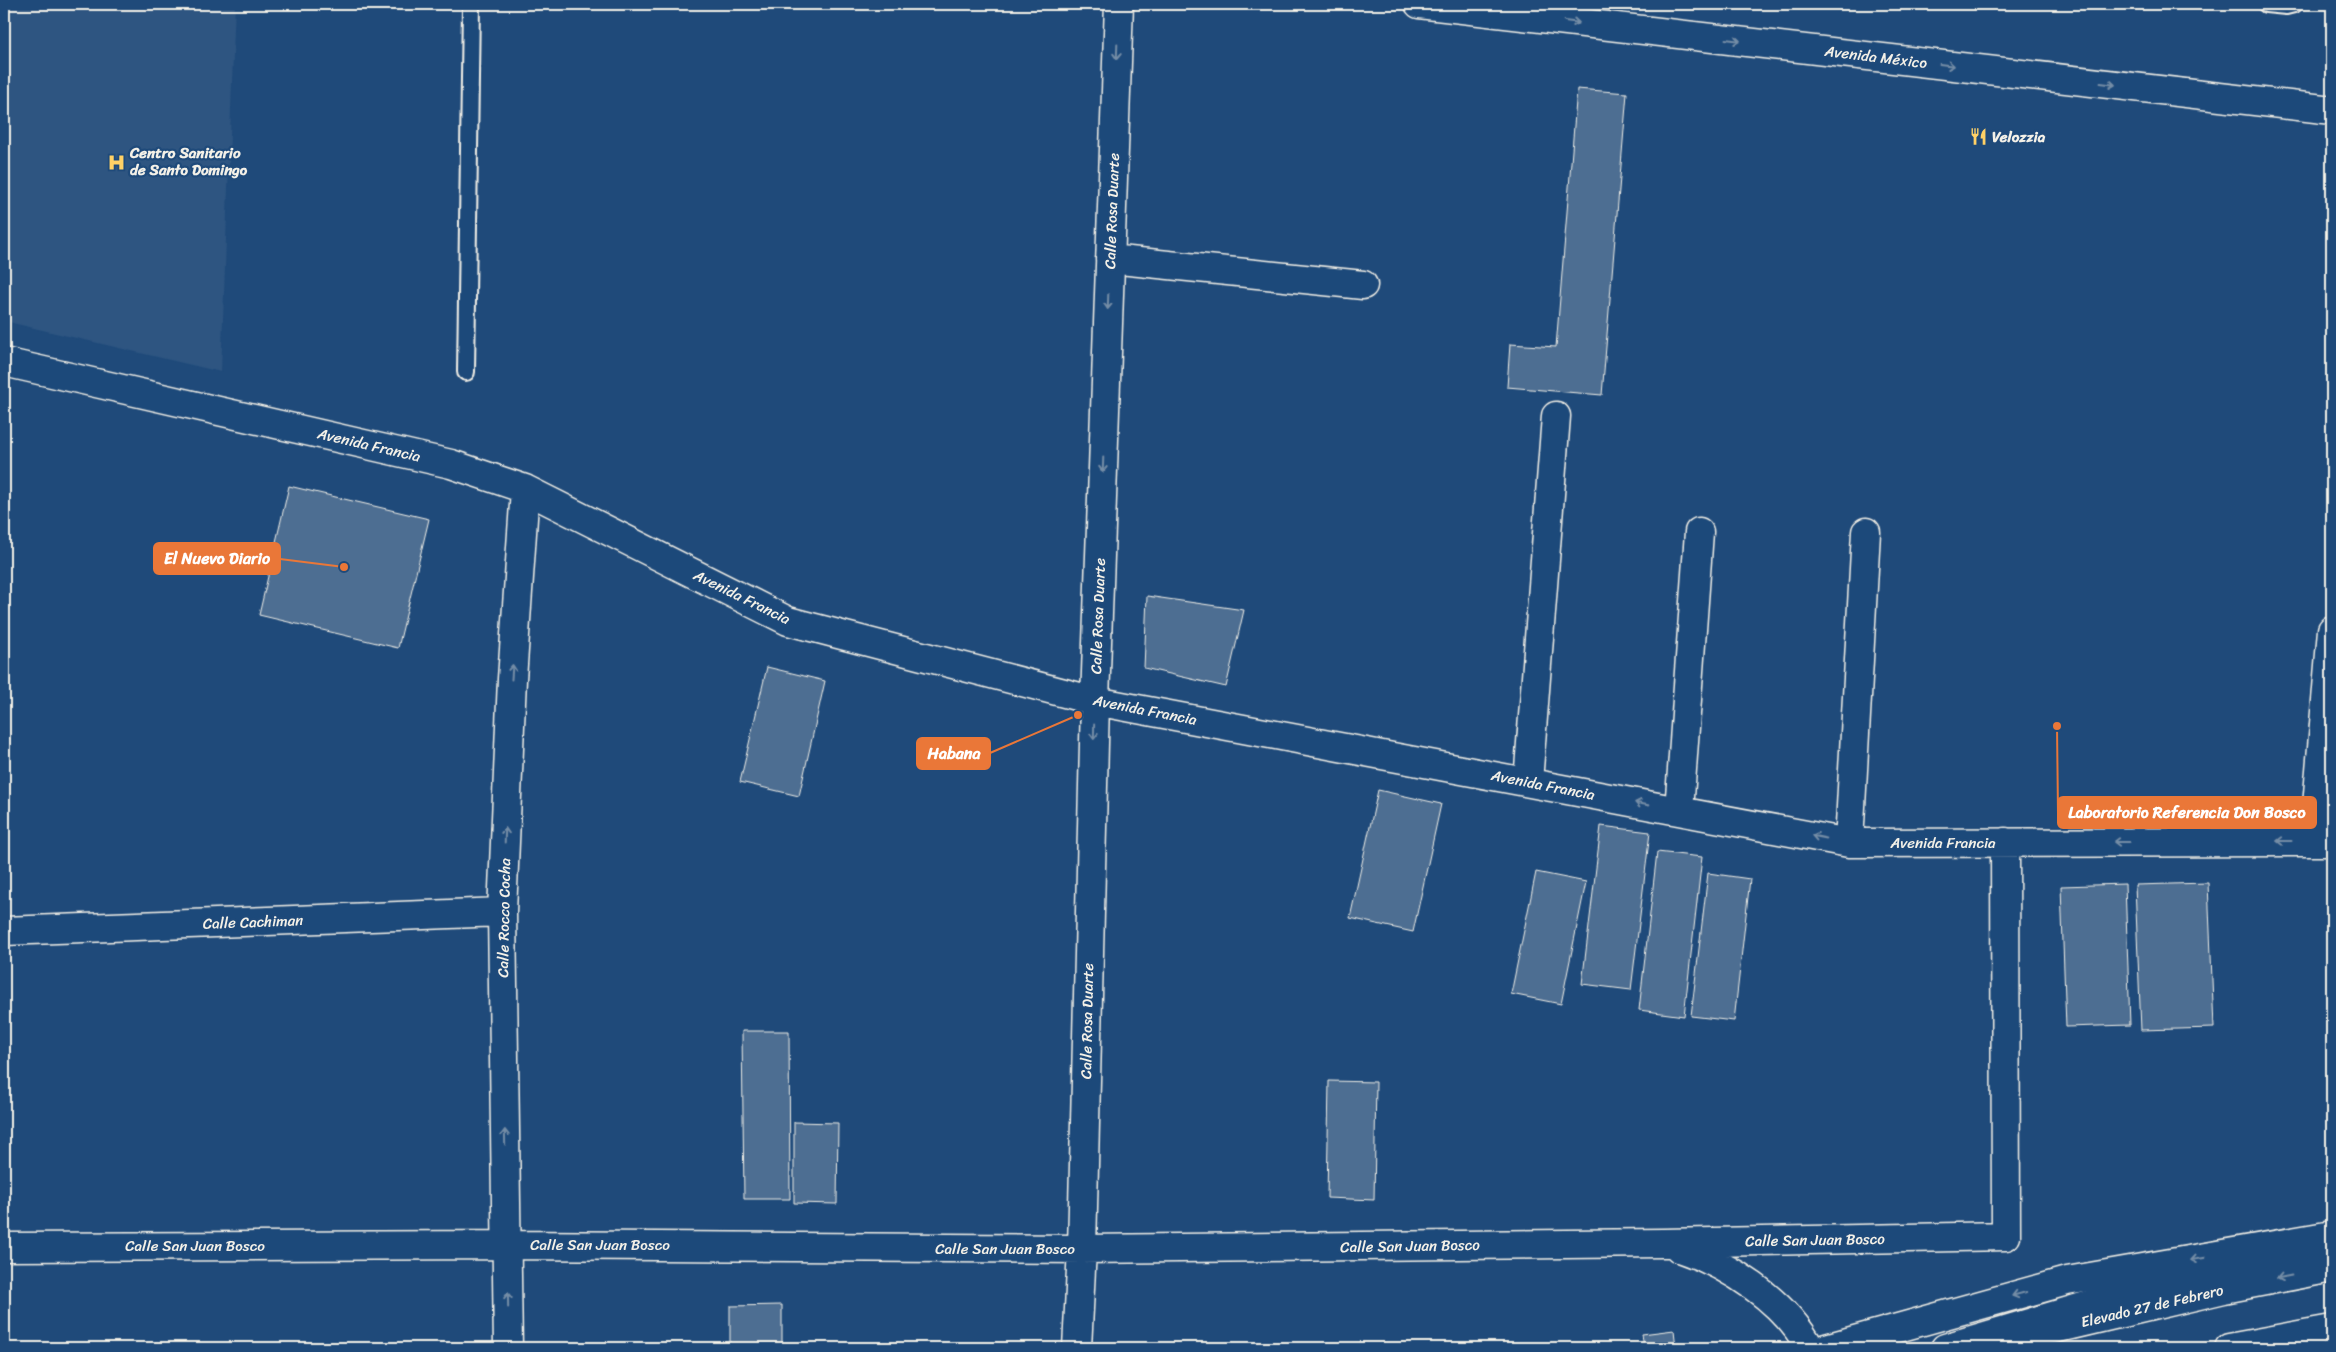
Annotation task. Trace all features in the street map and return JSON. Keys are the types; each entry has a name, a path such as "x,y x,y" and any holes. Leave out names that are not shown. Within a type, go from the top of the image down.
{"main road":[{"name":"Calle Rosa Duarte","path":"1078,1348 1095,701 1119,4"},
{"name":"Avenida México","path":"1419,4 2332,110"},
{"path":"1110,259 1363,285"},
{"name":"Avenida Francia","path":"4,362 450,464 525,489 788,621 1095,701 1849,843 2323,841"},
{"path":"1528,782 1556,416"},
{"name":"Calle Rocco Cocha","path":"508,1348 502,912 512,679 525,489"},
{"path":"1679,811 1699,532"},
{"path":"1849,843 1866,532"},
{"path":"2323,841 2332,630"},
{"name":"Calle San Juan Bosco","path":"4,1246 507,1245 1082,1249 1663,1243 2006,1236 2005,842"},
{"name":"Calle Cachiman","path":"4,931 502,912"},
{"path":"1826,1348 2066,1281 2332,1236"},
{"path":"1663,1243 1706,1257 1745,1280 1779,1309 1810,1348"},
{"path":"1946,1348 2103,1301 2332,1245"},
{"name":"Elevado 27 de Febrero","path":"1974,1348 2224,1289 2332,1268"},
{"path":"2229,1348 2332,1328"}],"lane":[{"path":"466,372 471,4"},
{"path":"2266,4 2286,6 2294,4"}],"shaded area":[{"name":"Centro Sanitario de Santo Domingo","path":"4,4 235,4 221,372 4,321"}],"building":[{"path":"1577,89 1627,93 1602,395 1507,387 1510,344 1556,347"},
{"path":"289,486 429,519 398,648 259,615"},
{"path":"1147,596 1244,610 1226,687 1144,668"},
{"path":"767,667 825,681 799,796 740,782"},
{"path":"1378,790 1441,804 1413,932 1350,918"},
{"path":"1601,826 1650,832 1631,990 1582,984"},
{"path":"1657,852 1702,857 1684,1016 1639,1010"},
{"path":"1536,872 1586,882 1561,1004 1511,994"},
{"path":"1708,873 1750,879 1734,1021 1691,1016"},
{"path":"2208,883 2214,1028 2141,1030 2135,885"},
{"path":"2125,884 2130,1025 2066,1027 2061,886"},
{"path":"742,1031 789,1031 790,1199 744,1199"},
{"path":"1329,1081 1376,1082 1374,1200 1327,1198"},
{"path":"794,1122 838,1123 837,1204 794,1203"},
{"path":"782,1305 782,1348 730,1348 730,1306"},
{"path":"1674,1330 1676,1348 1644,1348 1642,1334"}],"place":[{"name":"Velozzia","path":"1978,137"},
{"name":"Centro Sanitario de Santo Domingo","path":"116,162"},
{"name":"El Nuevo Diario","path":"344,567"},
{"name":"Habana","path":"1078,715"},
{"name":"Laboratorio Referencia Don Bosco","path":"2057,726"}]}
